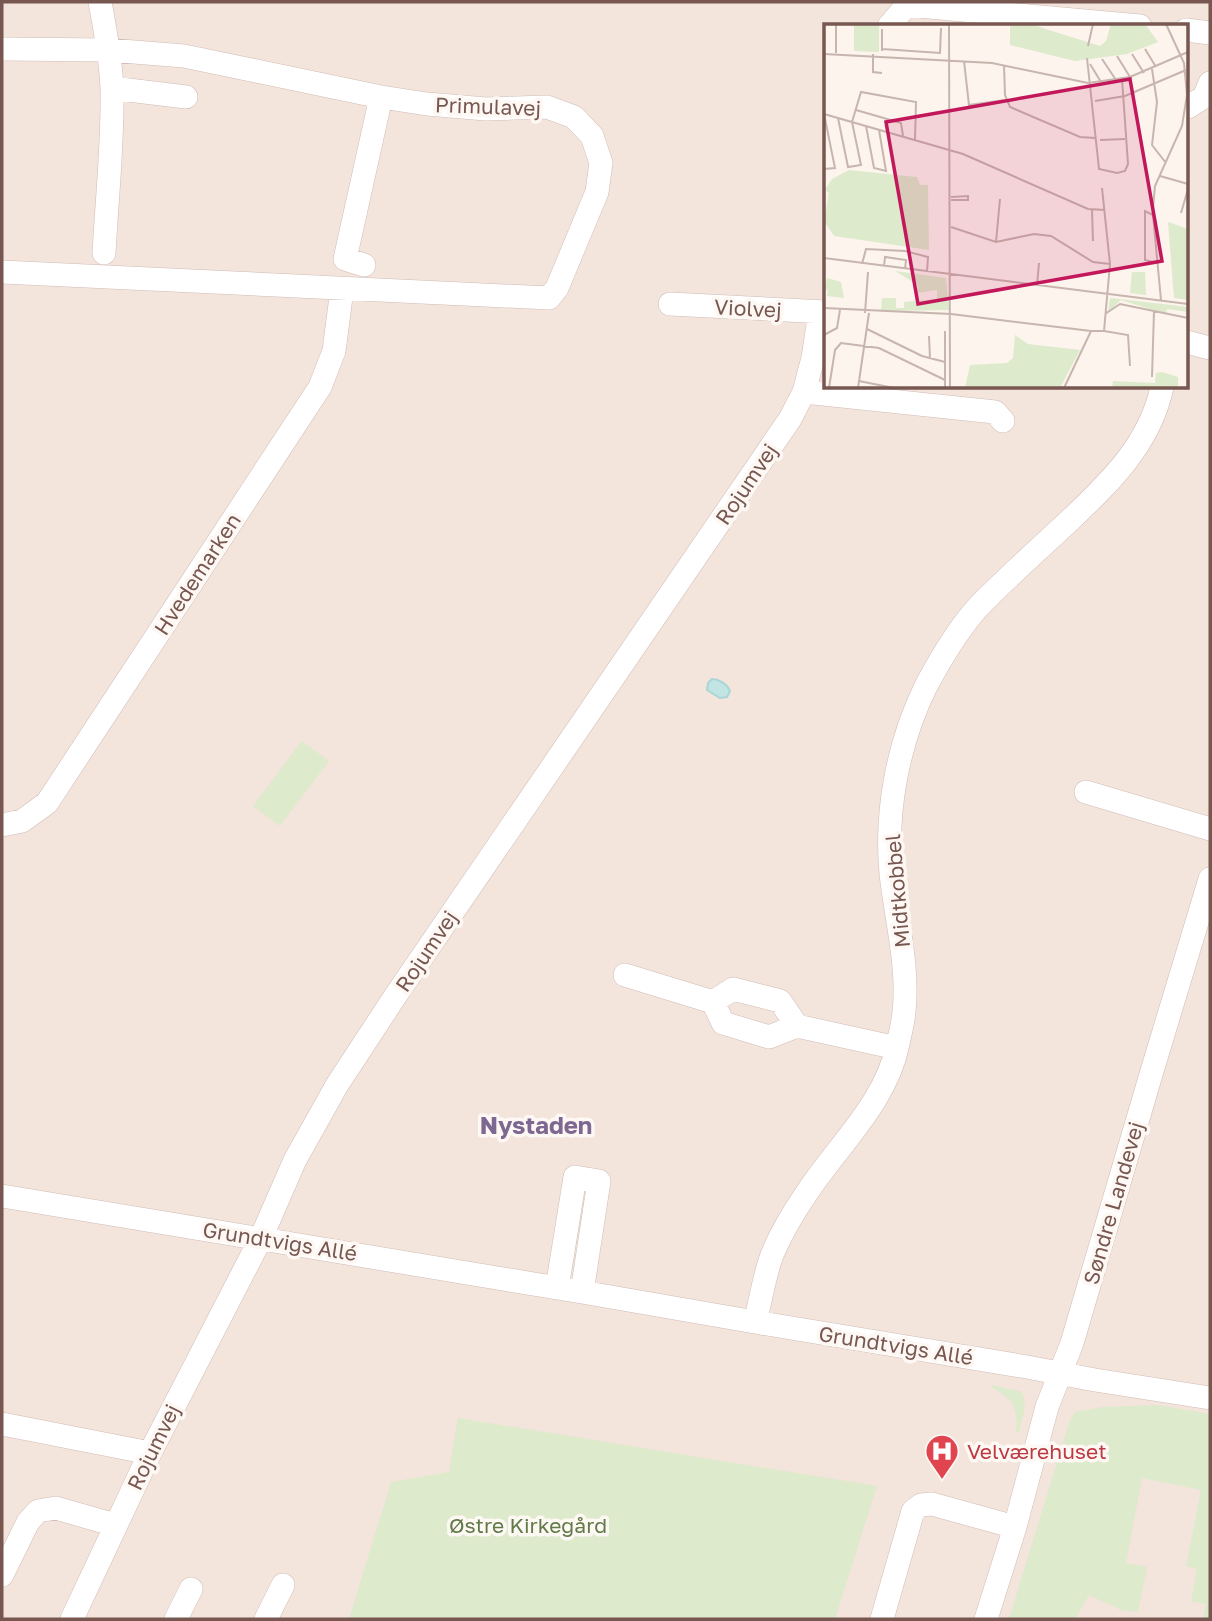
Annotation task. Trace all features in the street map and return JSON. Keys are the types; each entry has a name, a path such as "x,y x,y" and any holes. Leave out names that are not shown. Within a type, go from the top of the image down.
{"street":[{"path":"100,2 109,50 112,88 104,253"},
{"path":"891,24 907,5 1118,24"},
{"path":"1188,30 1210,33"},
{"name":"Primulavej","path":"2,49 109,50 184,56 427,104 486,109 547,107 574,117 592,135 601,163 597,191 557,288 549,298 342,289"},
{"path":"1188,107 1204,97 1210,83"},
{"path":"112,88 186,97"},
{"path":"364,265 345,259 381,97"},
{"path":"2,272 342,289"},
{"name":"Hvedemarken","path":"2,825 22,821 47,803 320,387 334,351 342,289"},
{"name":"Violvej","path":"670,304 823,312"},
{"name":"Rojumvej","path":"72,1619 150,1453 261,1238 295,1160 337,1085 790,419 804,392 823,312"},
{"path":"1188,342 1210,348"},
{"name":"Midtkobbel","path":"755,1322 772,1257 785,1227 806,1193 865,1116 884,1083 897,1048 904,1011 904,969 891,871 893,792 904,739 926,687 950,644 981,604 1108,484 1140,443 1159,401 1162,388"},
{"path":"804,392 995,412 1003,421"},
{"path":"1086,792 1210,829"},
{"name":"Søndre Landevej","path":"986,1619 1015,1527 1047,1407 1072,1343 1210,878"},
{"path":"625,975 713,1002 723,1023 769,1037 797,1026 897,1048"},
{"path":"713,1002 733,989 780,1001 797,1026"},
{"path":"557,1288 575,1177 600,1181 582,1292"},
{"name":"Grundtvigs Allé","path":"2,1196 1210,1398"},
{"path":"2,1424 150,1453"},
{"path":"882,1619 913,1511 921,1505 932,1504 1015,1527"},
{"path":"2,1575 28,1522 38,1511 56,1508 115,1525"},
{"path":"266,1619 283,1585"},
{"path":"176,1619 191,1589"}],"shaded area":[{"path":"2,2 1210,2 1210,1619 2,1619"}],"green space":[{"path":"302,741 329,761 280,826 253,806"},
{"path":"992,1385 1022,1392 1024,1407 1019,1432 1016,1432 1013,1405 991,1387"},
{"path":"1158,1405 1210,1414 1210,1619 1203,1619 1206,1604 1191,1601 1197,1569 1186,1566 1201,1490 1142,1478 1126,1563 1147,1567 1138,1612 1121,1610 1089,1595 1075,1619 1009,1619 1070,1420 1075,1412 1103,1407"},
{"name":"Østre Kirkegård","path":"458,1418 877,1486 835,1619 349,1619 391,1482 449,1472"}],"water":[{"path":"712,679 727,686 730,691 727,697 720,698 707,690"}],"place":[{"name":"Velværehuset","path":"942,1481"}],"district":[{"name":"Nystaden","path":"536,1124"}]}
